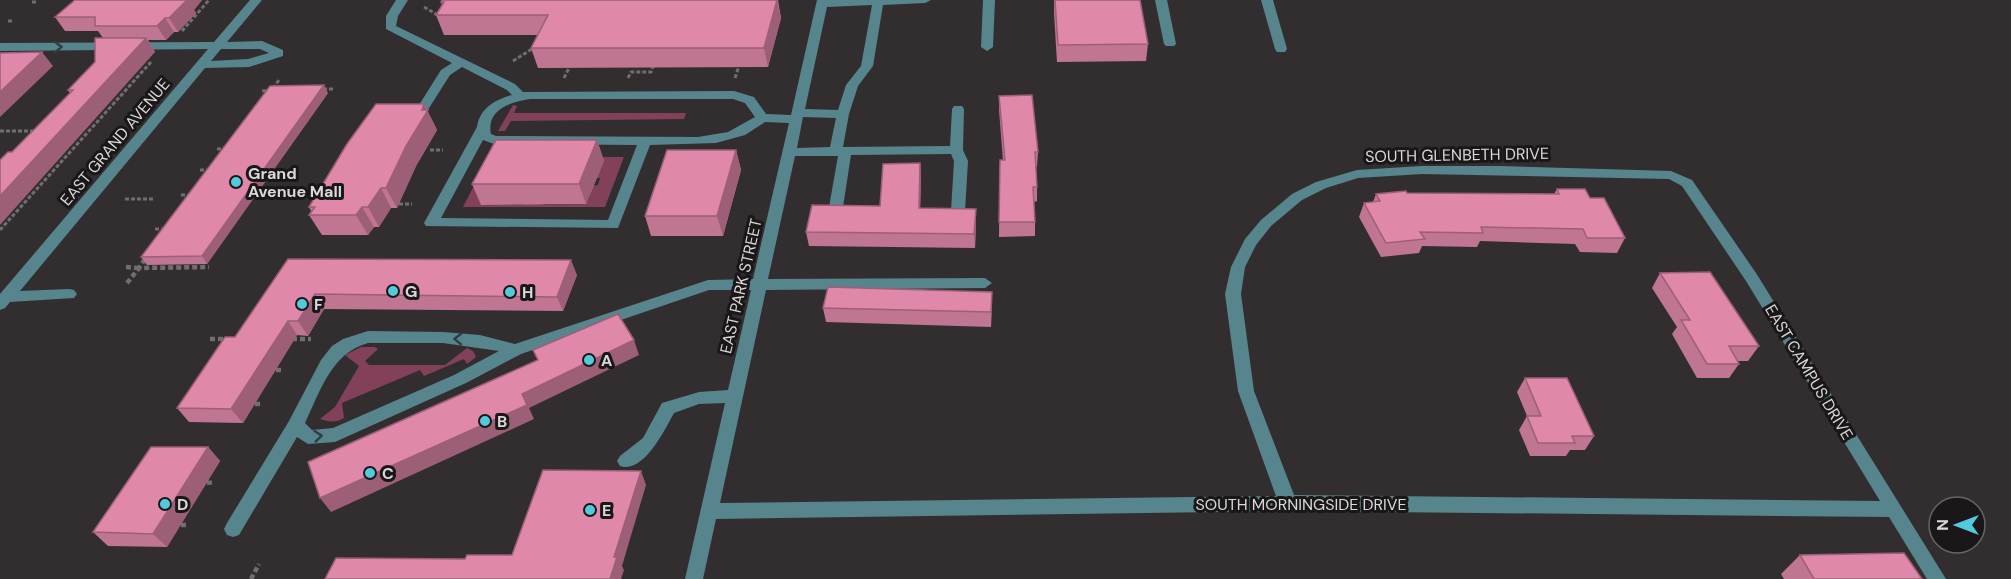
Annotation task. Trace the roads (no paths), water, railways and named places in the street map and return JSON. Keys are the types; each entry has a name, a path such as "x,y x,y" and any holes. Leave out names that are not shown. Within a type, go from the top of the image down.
{"street":[{"name":"EAST GRAND AVENUE","path":"3,301 256,0"},
{"path":"402,0 392,16 390,27 511,87 520,96"},
{"path":"822,2 878,3 925,0"},
{"path":"987,47 989,0"},
{"path":"1161,0 1170,44"},
{"path":"1267,0 1281,49"},
{"name":"EAST PARK STREET","path":"694,579 822,2"},
{"path":"836,207 843,114 852,84 867,66 878,3"},
{"path":"0,47 262,45 279,53 249,63 202,65"},
{"path":"420,113 445,73 462,62"},
{"path":"645,141 613,225 431,223 482,129 486,117 496,105 520,96 734,95 750,100 762,118"},
{"path":"958,109 956,150 961,161 958,211"},
{"path":"482,129 485,136 494,140 718,139 744,131 762,118 843,114"},
{"path":"789,152 956,150"},
{"name":"SOUTH GLENBETH DRIVE","path":"1288,503 1246,391 1233,294 1238,267 1250,243 1266,222 1297,196 1321,185 1356,174 1422,170 1500,170 1671,175"},
{"name":"EAST CAMPUS DRIVE","path":"1671,175 1687,183 1751,277 1937,579"},
{"path":"296,425 308,437 335,435 460,379 515,350 708,285 985,283"},
{"path":"3,301 69,294"},
{"path":"233,529 296,425 311,393 335,352 352,341 368,337 472,340 495,342 515,350"},
{"path":"626,461 649,442 668,408 699,398 735,396"},
{"name":"SOUTH MORNINGSIDE DRIVE","path":"710,510 1288,503 1892,508"}],"place":[{"name":"Grand Avenue Mall","path":"236,182"},
{"name":"G","path":"393,291"},
{"name":"H","path":"510,292"},
{"name":"F","path":"302,304"},
{"name":"A","path":"589,360"},
{"name":"B","path":"485,421"},
{"name":"C","path":"370,473"},
{"name":"D","path":"165,504"},
{"name":"E","path":"590,510"}]}
